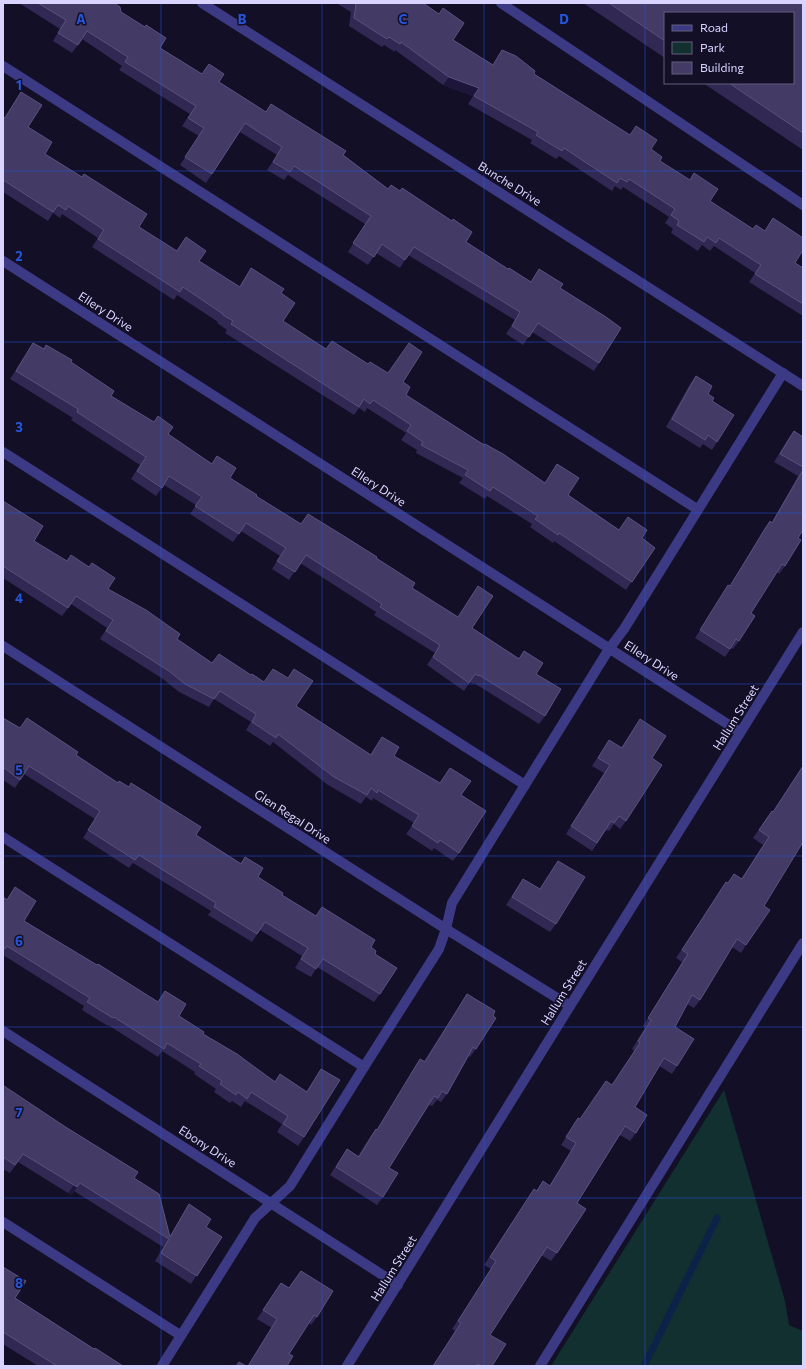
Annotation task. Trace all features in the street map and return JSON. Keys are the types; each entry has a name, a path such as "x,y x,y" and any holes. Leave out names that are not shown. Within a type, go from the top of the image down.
{"street":[{"name":"Bunche Drive","path":"202,3 803,386"},
{"path":"501,3 803,205"},
{"path":"3,66 697,509"},
{"name":"Ellery Drive","path":"3,261 740,732"},
{"path":"162,1366 180,1335 255,1218 290,1186 439,950 452,903 609,649 624,629 697,509 783,373"},
{"path":"3,452 525,785"},
{"name":"Hallum Street","path":"347,1366 803,632"},
{"name":"Glen Regal Drive","path":"3,646 446,929 570,1006"},
{"path":"3,837 364,1068"},
{"path":"540,1366 803,943"},
{"name":"Ebony Drive","path":"3,1031 398,1284"},
{"path":"3,1222 180,1335"}],"green space":[{"path":"724,1090 785,1301 789,1325 803,1331 803,1366 551,1366"}],"building":[{"path":"38,3 114,3 120,7 121,12 145,27 146,25 166,38 160,48 202,74 209,64 224,74 219,82 266,112 271,104 346,151 343,155 388,189 391,185 400,191 402,188 452,221 453,219 472,232 466,242 508,269 509,268 531,282 539,269 563,284 560,288 621,328 599,363 538,323 529,337 512,326 520,312 414,247 405,260 382,244 374,257 353,243 371,216 294,166 290,172 273,162 282,147 245,123 212,174 185,157 204,128 188,118 196,106 125,62 128,57 87,31 78,45 58,33 66,20"},
{"path":"354,3 423,3 439,14 443,8 464,23 453,40 493,65 502,50 516,56 535,71 534,74 630,135 636,126 657,140 651,149 662,157 660,161 690,180 694,173 718,189 710,201 753,229 756,225 765,231 773,218 803,238 803,250 795,263 803,268 803,304 755,274 761,265 719,238 716,243 707,237 704,242 677,225 679,221 671,215 675,209 629,179 627,182 620,178 617,183 564,148 562,151 536,135 538,132 474,96 479,88 449,77 401,42 400,44 389,37 387,39 354,18 356,4"},
{"path":"609,3 803,3 803,133 730,84 794,84 794,12 664,12 664,40"},
{"path":"21,92 42,105 28,127 52,142 45,154 82,177 84,174 147,214 139,227 177,251 186,237 206,251 199,261 240,287 251,268 284,289 281,293 295,303 283,321 326,349 332,341 368,364 370,362 388,373 409,343 422,352 403,382 410,387 406,395 484,445 485,444 503,454 545,483 557,464 579,478 568,495 619,530 628,517 647,530 642,538 655,548 632,582 559,533 558,535 535,519 538,516 493,487 490,491 465,475 468,470 421,445 423,442 407,431 411,425 373,400 370,404 364,399 359,407 231,324 233,321 183,287 180,292 98,239 104,230 68,206 66,210 58,205 53,212 3,180 3,117 5,118"},
{"path":"33,343 44,349 46,345 72,360 71,362 114,391 111,396 154,422 158,416 173,427 168,434 212,464 217,456 236,468 230,478 257,495 256,496 301,524 308,514 377,557 376,558 415,583 412,588 458,617 478,586 493,596 472,628 519,659 524,651 543,663 536,674 561,689 545,716 479,675 475,674 469,683 433,657 440,645 380,607 382,604 306,555 295,572 277,561 286,548 246,523 239,534 195,506 202,497 169,476 162,488 137,471 146,457 77,412 78,409 16,371"},
{"path":"696,376 712,386 708,394 714,398 712,401 734,415 717,442 708,435 705,440 672,419"},
{"path":"794,431 803,437 803,467 780,454"},
{"path":"803,470 803,530 798,538 801,540 785,566 782,564 751,613 755,616 739,641 736,639 730,649 700,630 728,585 730,586 770,521 772,523"},
{"path":"3,501 43,526 34,541 67,561 71,555 89,567 92,563 115,578 108,589 146,610 180,634 177,639 212,663 219,654 264,682 273,669 288,678 294,669 313,681 296,706 371,755 382,737 399,747 394,756 440,783 450,768 471,781 461,795 486,811 459,853 440,840 438,843 412,826 419,815 378,790 377,793 371,788 367,795 334,777 278,734 276,738 252,722 256,714 220,691 214,699 185,684 169,671 106,631 113,620 76,596 68,608 3,566"},
{"path":"3,718 20,728 27,718 78,752 76,755 118,783 119,781 129,787 131,783 201,827 196,835 241,864 245,857 263,868 258,877 283,893 282,895 316,916 322,907 375,940 371,947 376,951 375,954 397,968 380,994 323,959 316,969 301,959 308,948 265,922 257,934 214,907 216,903 139,855 135,860 88,830 100,811 29,766 20,780 3,767"},
{"path":"640,719 666,736 652,758 662,765 626,821 619,816 614,823 611,821 597,843 571,826 610,765 598,758 609,740 622,748"},
{"path":"803,766 803,842 764,906 770,910 746,945 737,939 700,1000 692,995 675,1027 694,1039 677,1066 664,1058 635,1107 647,1115 636,1133 625,1126 577,1203 586,1209 557,1253 547,1247 490,1335 506,1344 492,1366 481,1366 478,1364 476,1366 433,1366 461,1323 458,1321 496,1261 490,1257 534,1189 537,1191 543,1181 550,1186 576,1143 566,1137 578,1118 580,1119 606,1081 612,1085 640,1043 638,1041 651,1020 648,1018 688,954 682,950 726,882 728,883 734,874 742,879 769,837 759,830 772,811 773,812"},
{"path":"558,861 585,877 556,924 512,897 523,879 540,889"},
{"path":"15,887 36,901 24,921 97,965 98,964 158,1002 165,991 186,1004 179,1016 204,1032 203,1034 237,1054 275,1082 280,1074 307,1092 321,1069 340,1080 304,1137 283,1124 288,1116 251,1092 247,1099 238,1092 236,1095 220,1084 222,1081 199,1066 201,1064 167,1043 164,1049 114,1017 113,1018 87,1002 90,998 7,946 5,949 3,948 3,897 7,900"},
{"path":"467,994 495,1011 493,1016 496,1018 476,1049 473,1047 447,1094 442,1091 438,1098 434,1096 389,1168 398,1173 383,1197 336,1167 347,1149 359,1157 420,1059 425,1062"},
{"path":"4,1086 64,1126 138,1172 134,1178 159,1194 170,1237 189,1204 211,1219 206,1227 222,1237 197,1276 161,1253 169,1239 80,1183 77,1187 23,1154 15,1165 3,1157"},
{"path":"3,1267 26,1281 15,1298 123,1366 57,1366 3,1332"},
{"path":"301,1271 333,1291 317,1317 314,1315 289,1354 293,1356 287,1366 248,1366 277,1319 263,1310 281,1283 289,1288"},
{"path":"239,1362 246,1366 236,1366"}],"waterway":[{"path":"644,1366 717,1218"}]}
